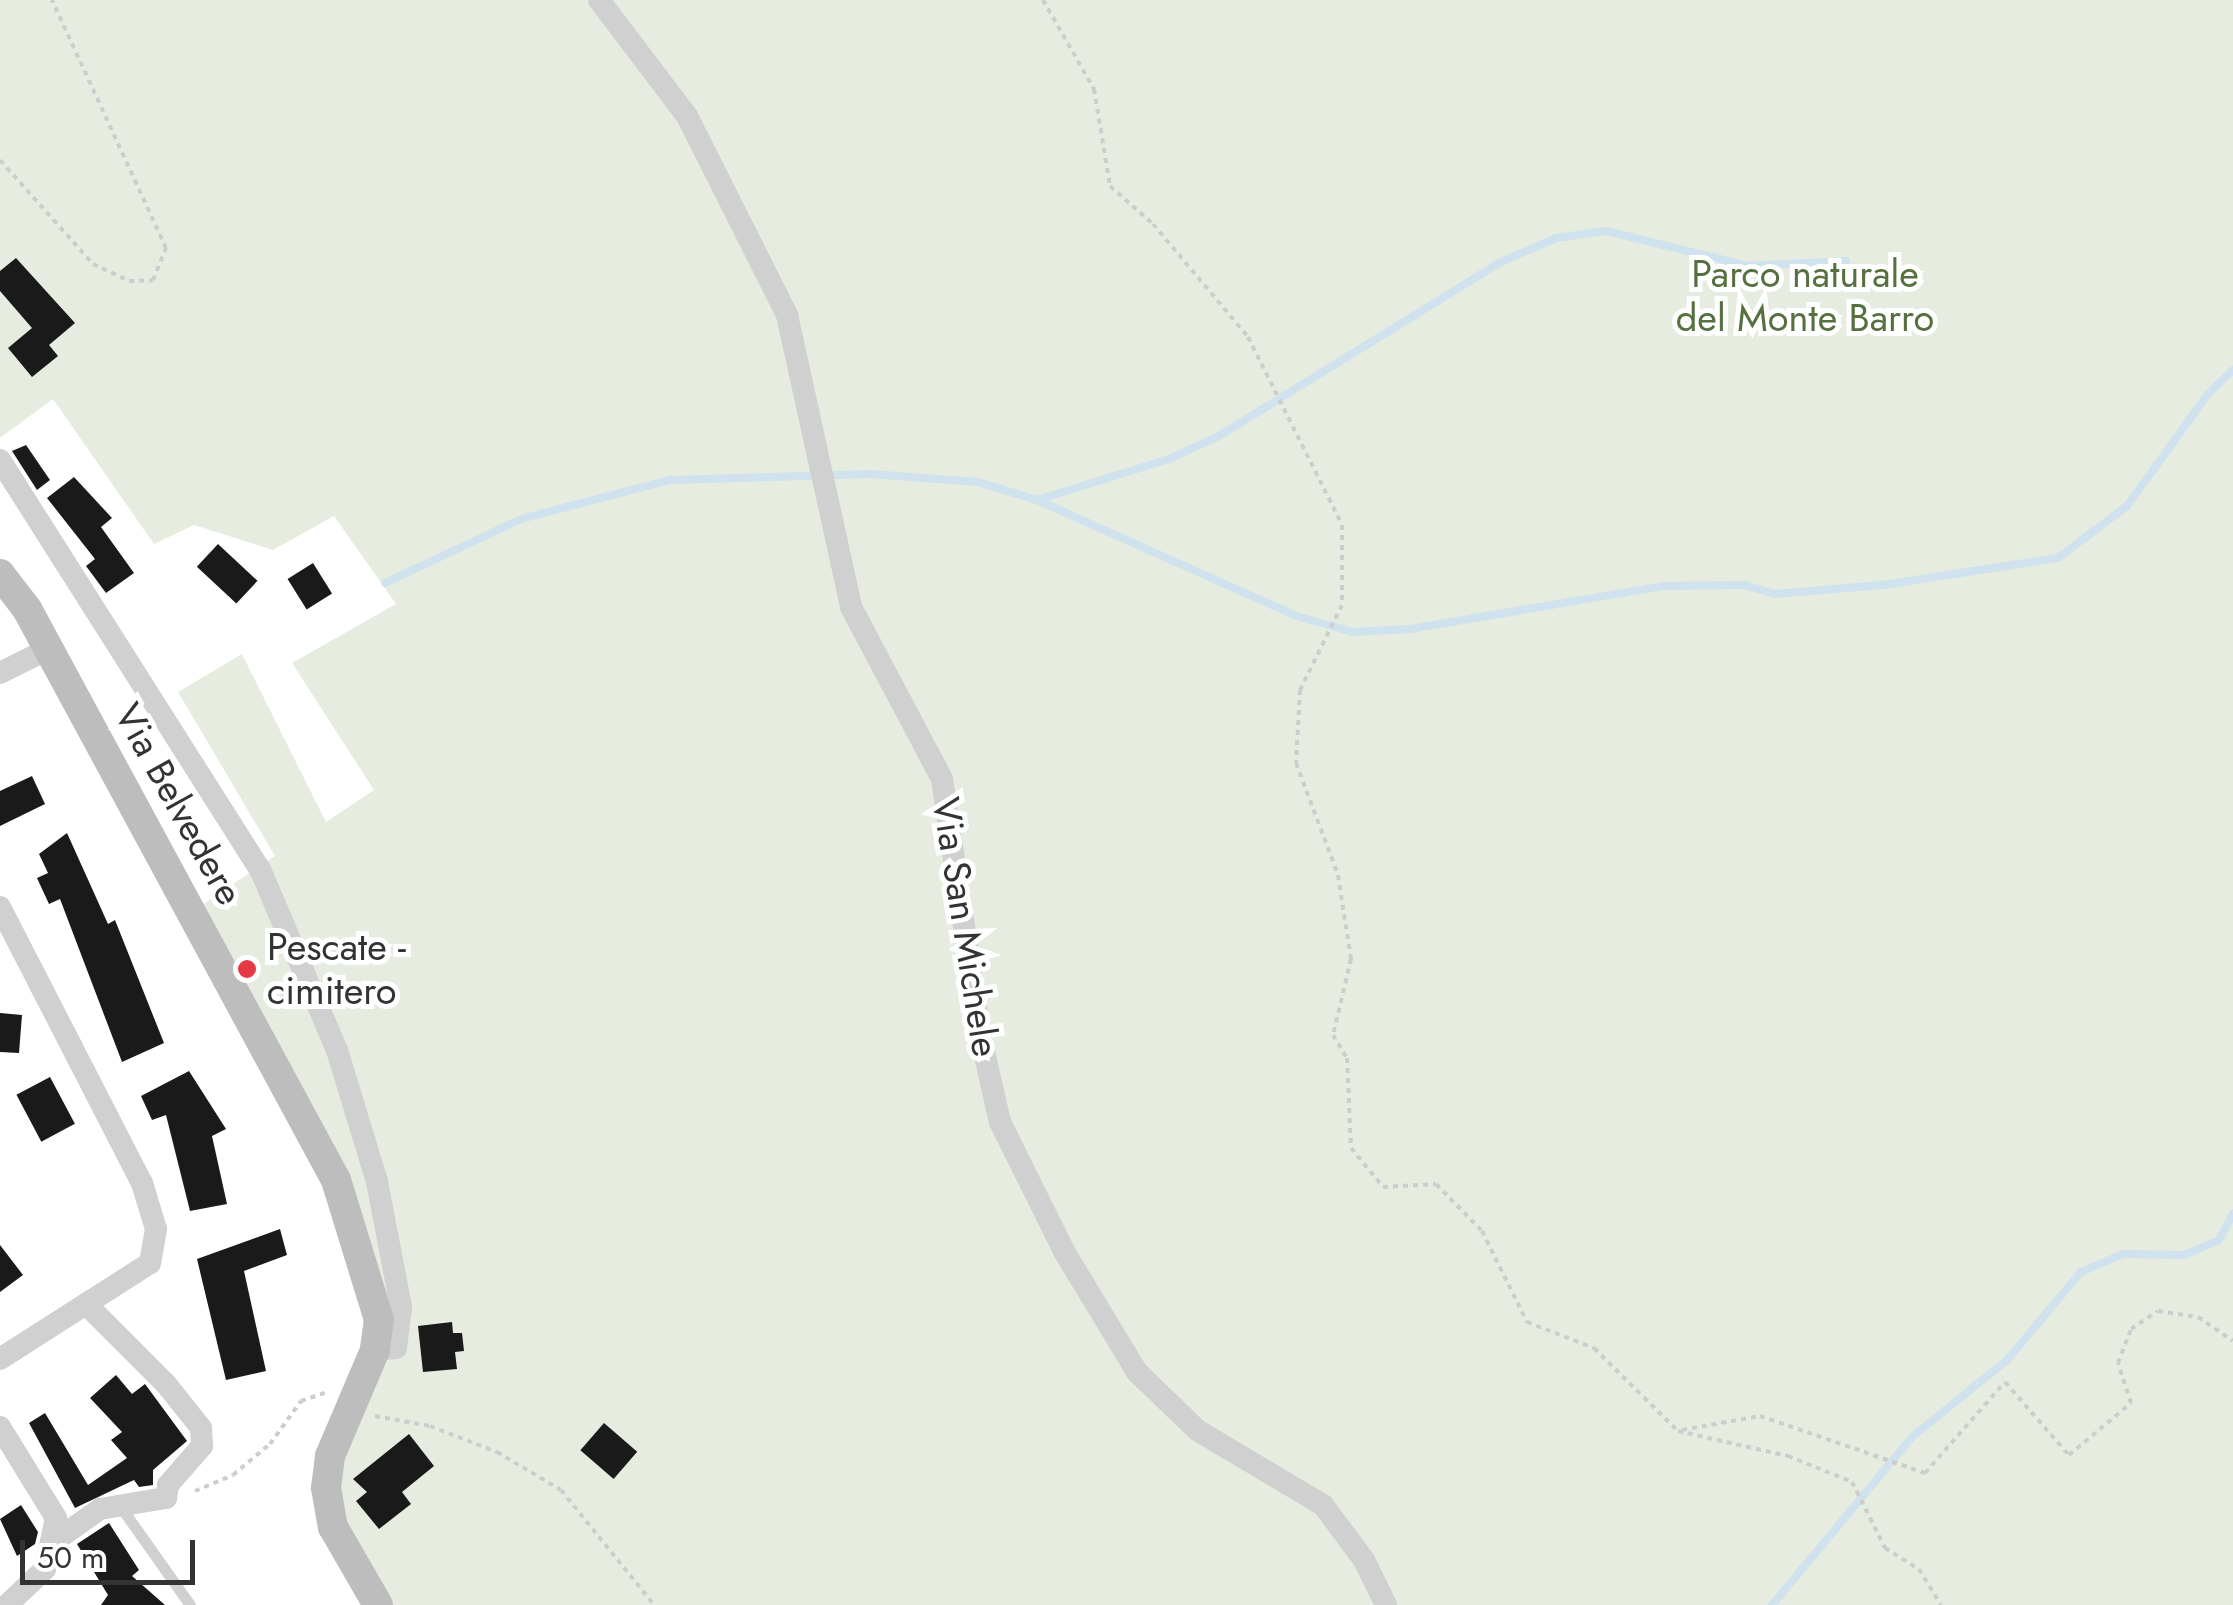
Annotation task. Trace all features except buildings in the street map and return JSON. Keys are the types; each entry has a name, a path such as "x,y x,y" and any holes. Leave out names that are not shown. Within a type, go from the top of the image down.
{"main road":[{"name":"Via Belvedere","path":"0,574 48,649 288,1081 336,1180 378,1320 375,1350 345,1411 326,1488 333,1527 378,1605"}],"street":[{"name":"Via San Michele","path":"599,0 687,116 787,315 851,607 942,779 1000,1122 1066,1253 1137,1372 1198,1430 1284,1476 1322,1505 1364,1560 1386,1605"},
{"path":"0,460 260,869 338,1050 377,1182 402,1306 396,1348 375,1350"},
{"path":"0,673 48,649"},
{"path":"0,907 142,1182 156,1229 150,1263 0,1359"},
{"path":"56,1540 100,1509 166,1498 168,1485 202,1446 201,1428 166,1384 86,1304"},
{"path":"0,1427 56,1518 56,1540 44,1569 8,1605"}],"lane":[{"path":"120,1506 190,1605"}],"path":[{"path":"0,160 92,264 129,281 153,280 166,248 52,0"},
{"path":"1044,0 1094,89 1110,186 1153,224 1248,338 1342,525 1342,605 1300,690 1296,763 1338,875 1352,960 1333,1035 1347,1058 1351,1148 1383,1187 1436,1184 1482,1230 1526,1322 1594,1348 1678,1431 1788,1456 1852,1482 1884,1548 1919,1569 1941,1605"},
{"path":"1678,1431 1760,1416 1926,1473 2006,1382 2068,1456 2131,1402 2118,1363 2132,1329 2158,1311 2198,1317 2233,1341"},
{"path":"166,1498 233,1475 270,1444 302,1402 328,1392 332,1380"},
{"path":"345,1411 430,1426 497,1452 560,1490 654,1605"}],"green space":[{"name":"Parco naturale del Monte Barro","path":"0,0 2233,0 2233,1605 381,1605 320,1494 363,1346 364,1304 349,1226 191,912 275,856 178,692 242,654 326,822 374,790 292,663 396,604 334,516 273,550 194,525 154,544 53,399 0,438"}],"waterway":[{"path":"1037,500 1169,459 1219,436 1501,262 1556,238 1606,231 1749,266 1846,261"},
{"path":"385,583 521,519 670,480 870,474 978,482 1037,500 1296,616 1353,632 1410,629 1663,586 1744,585 1776,594 1883,585 2058,558 2127,506 2208,394 2233,370"},
{"path":"1772,1605 1912,1437 2007,1360 2081,1272 2123,1254 2184,1255 2219,1240 2233,1214"}],"place":[{"name":"Pescate - cimitero","path":"247,969"}]}
